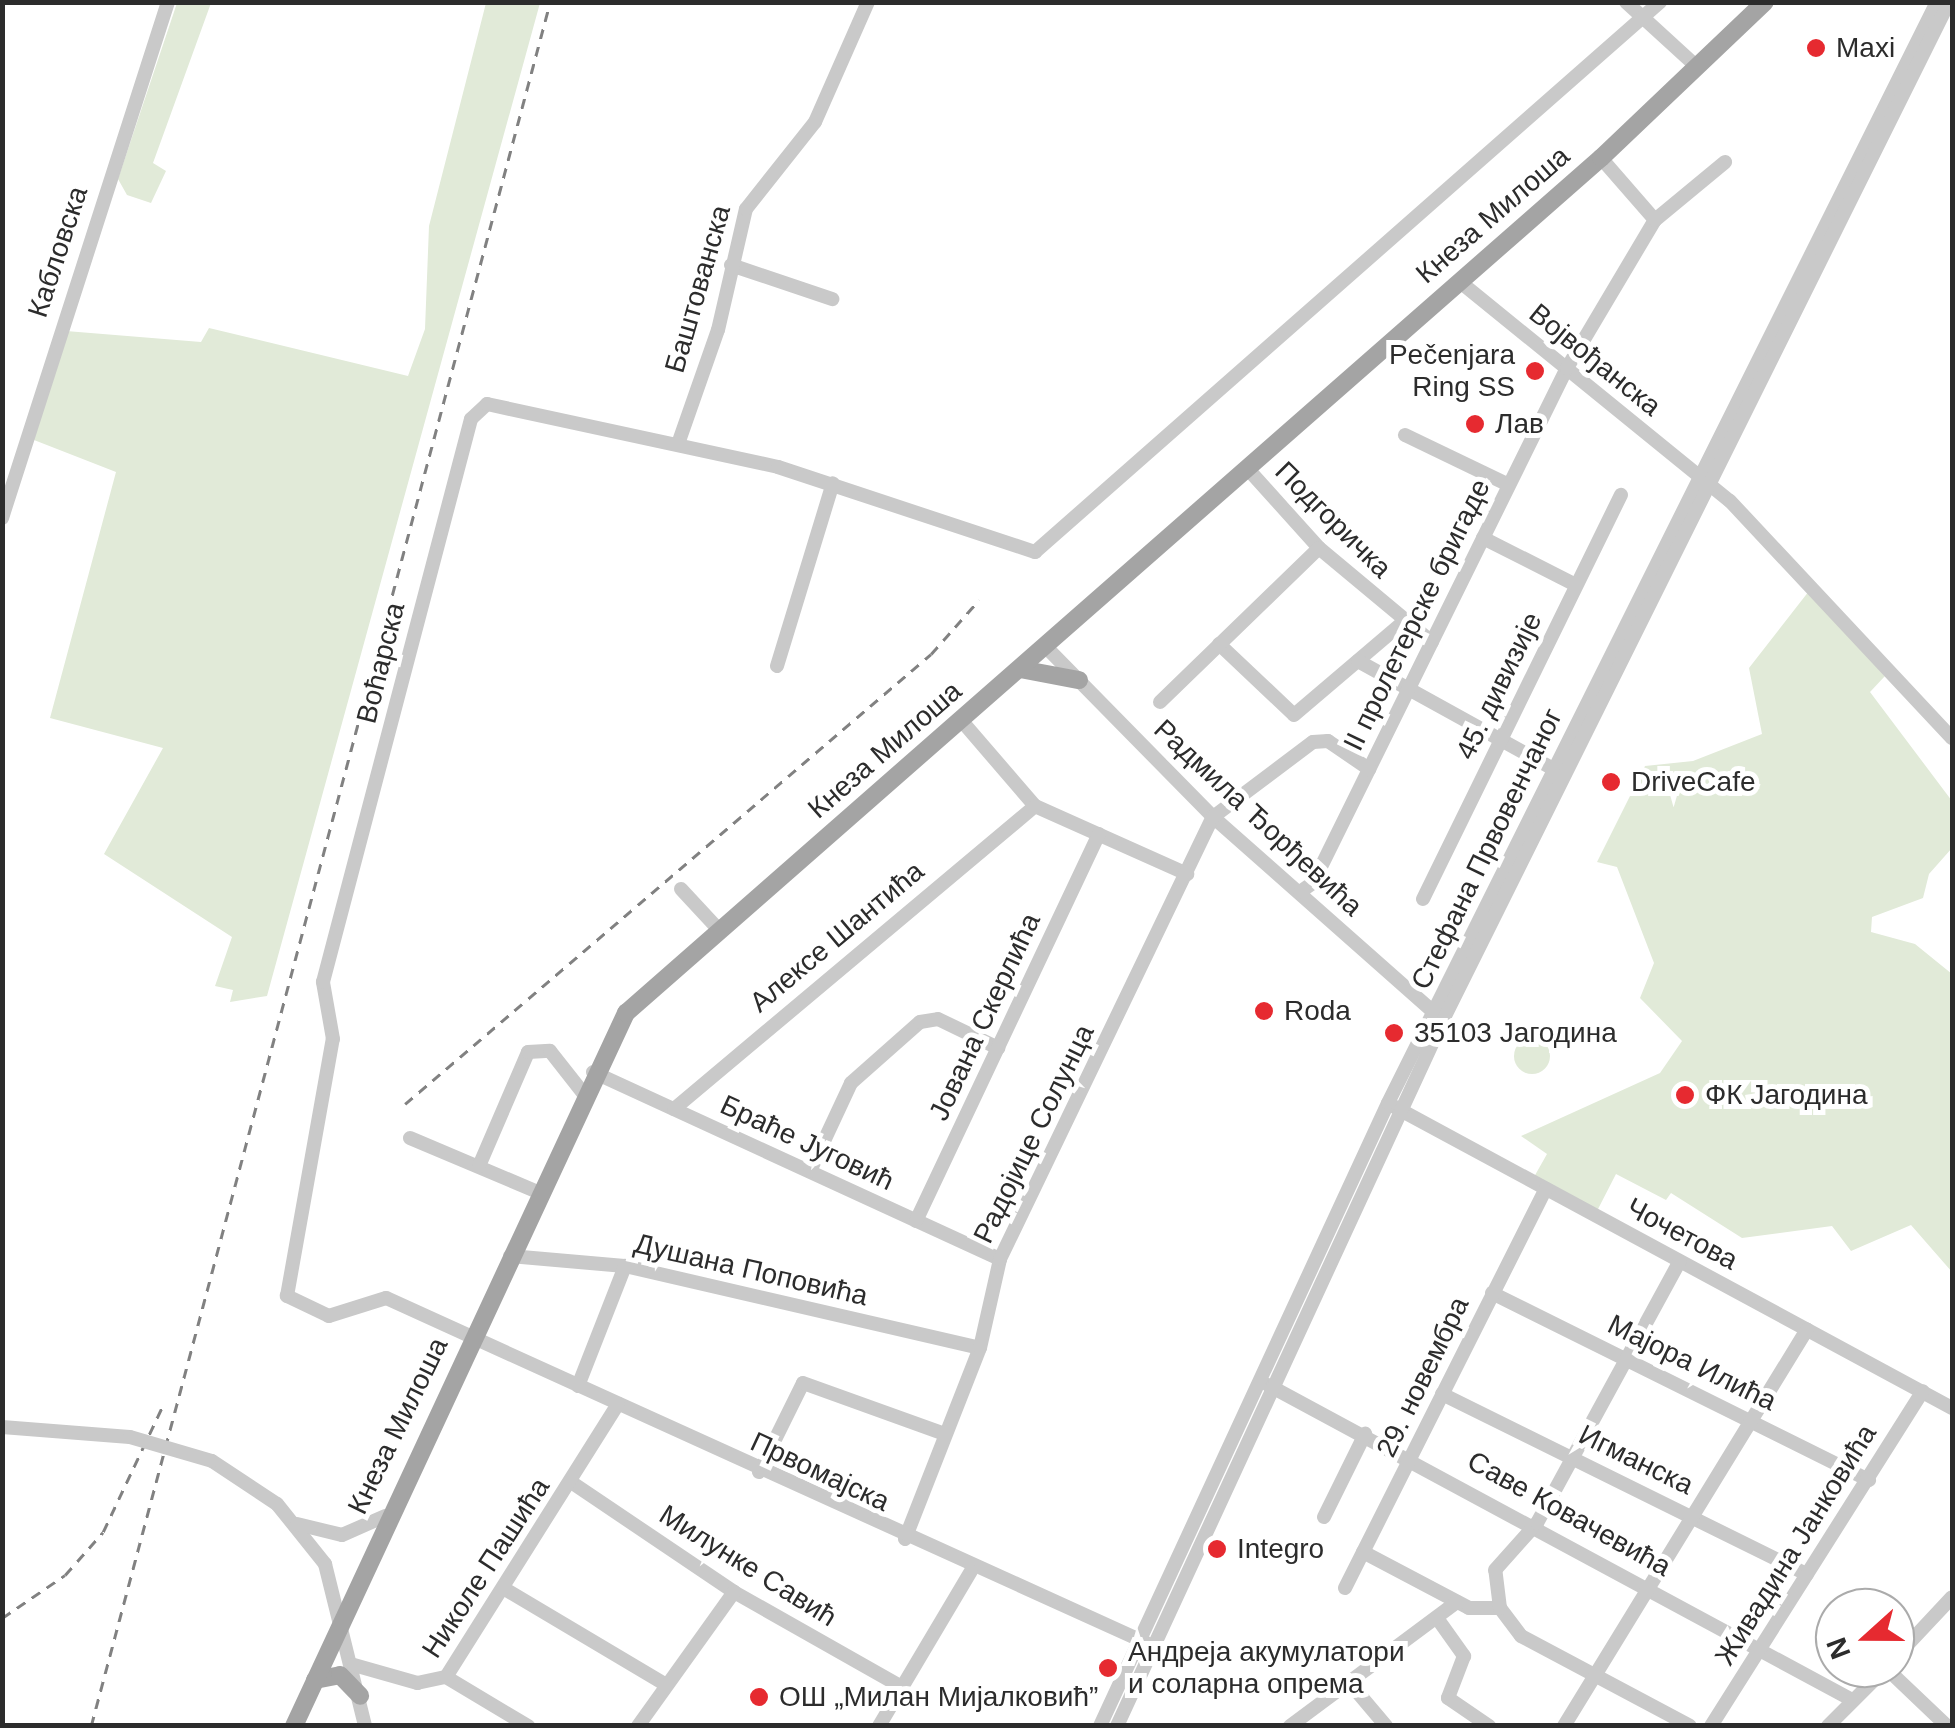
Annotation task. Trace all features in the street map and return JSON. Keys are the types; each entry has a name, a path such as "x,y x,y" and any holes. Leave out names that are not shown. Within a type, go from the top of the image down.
{"main road":[{"name":"Кнеза Милоша","path":"294,1726 342,1609 593,1072 626,1013 1601,158 1765,2"},
{"path":"1020,669 1079,680"},
{"path":"315,1680 340,1675 360,1696"}],"street":[{"name":"Кабловска","path":"2,518 168,2"},
{"name":"Баштованска","path":"678,444 746,209 815,122 868,2"},
{"path":"1626,2 1696,66"},
{"path":"1644,16 1660,2"},
{"name":"Стефана Првовенчаног","path":"1438,1017 1937,2"},
{"name":"Стефана Првовенчаног","path":"1704,481 1950,2"},
{"name":"Воћарска","path":"472,1336 386,1298 329,1316 287,1296 333,1039 323,982 477,409 678,444 832,483 1034,552 1644,16"},
{"path":"1601,158 1655,220"},
{"name":"II пролетерске бригаде","path":"1300,892 1370,769 1567,368 1655,220 1725,162"},
{"path":"731,265 832,299"},
{"name":"Војвођанска","path":"1459,281 1704,481 1952,738"},
{"path":"1405,435 1510,485"},
{"name":"Подгоричка","path":"1247,468 1319,548 1402,624 1432,642"},
{"path":"777,666 832,483"},
{"name":"45. дивизије","path":"1423,899 1620,495"},
{"path":"1483,538 1576,585"},
{"path":"1160,702 1319,548"},
{"path":"1220,644 1294,716 1402,624"},
{"name":"Радмила Ђорђевића","path":"1045,646 1213,817 1438,1017"},
{"path":"1358,661 1407,693 1554,769"},
{"path":"961,720 1034,806 1186,874"},
{"name":"Стефана Првовенчаног","path":"1124,1721 1145,1642 1257,1380 1395,1107 1554,769 1582,730"},
{"path":"1213,817 1312,742 1328,742 1370,769"},
{"name":"Алексе Шантића","path":"674,1109 1034,806"},
{"name":"Радојице Солунца","path":"905,1539 980,1348 1000,1259 1213,817"},
{"name":"Јована Скерлића","path":"916,1222 1099,834"},
{"path":"681,889 719,930"},
{"path":"810,1172 851,1083 920,1022 938,1019 998,1048"},
{"path":"479,1166 528,1052 550,1051 583,1093"},
{"name":"Браће Југовић","path":"593,1072 1000,1259"},
{"name":"Стефана Првовенчаног","path":"1100,1726 1273,1388 1395,1107"},
{"name":"Чочетова","path":"1395,1107 1952,1408"},
{"path":"410,1138 538,1192"},
{"name":"29. новембра","path":"1344,1588 1546,1189"},
{"name":"Душана Поповића","path":"510,1256 625,1266 980,1348"},
{"path":"1680,1261 1536,1523 1495,1570 1500,1608 1521,1636 1690,1726"},
{"path":"578,1386 625,1266"},
{"name":"Мајора Илића","path":"1492,1292 1868,1480"},
{"path":"1564,1726 1646,1584 1754,1422 1808,1329"},
{"name":"Првомајска","path":"472,1336 971,1571 1145,1642"},
{"name":"Саве Ковачевића","path":"1257,1380 1536,1523 1762,1646 1852,1700"},
{"path":"759,1472 803,1383 945,1434"},
{"name":"Живадина Јанковића","path":"1711,1726 1923,1391"},
{"name":"Игманска","path":"1442,1394 1807,1574"},
{"name":"Николе Пашића","path":"354,1665 416,1683 446,1678 618,1404"},
{"path":"2,1428 130,1437 212,1462 296,1524 342,1535 386,1516"},
{"path":"1324,1517 1365,1434"},
{"name":"Милунке Савић","path":"571,1482 734,1592 902,1686"},
{"path":"296,1524 342,1609 365,1726"},
{"path":"1363,1552 1457,1602 1500,1608"},
{"path":"879,1726 971,1571"},
{"path":"504,1588 665,1684"},
{"path":"638,1726 734,1592"},
{"path":"1915,1637 1952,1597"},
{"path":"1290,1726 1457,1602"},
{"path":"1436,1618 1464,1656 1448,1698 1489,1726"},
{"path":"446,1678 528,1726"},
{"path":"1348,1682 1386,1726"},
{"path":"1828,1726 1865,1688"},
{"path":"1907,1688 1947,1726"},
{"path":"1114,1696 1124,1721"}],"green space":[{"path":"177,3 211,3 153,163 166,171 151,203 127,195 118,179"},
{"path":"486,3 540,3 267,996 230,1002 233,990 215,986 232,937 104,854 163,748 50,718 116,472 34,440 66,331 201,342 209,328 408,376 425,329 429,226"},
{"path":"1809,591 1885,676 1870,692 1952,801 1952,848 1929,874 1923,898 1872,917 1871,932 1915,944 1952,974 1952,1272 1911,1225 1851,1251 1832,1226 1742,1238 1671,1193 1666,1200 1616,1174 1597,1211 1534,1177 1547,1154 1521,1136 1660,1073 1682,1041 1640,998 1654,963 1617,867 1597,862 1645,766 1693,761 1762,734 1749,668"},
{"path":"1532,1038 1545,1043 1550,1056 1545,1069 1532,1074 1519,1069 1514,1056 1519,1043"}],"railway":[{"path":"91,1726 550,2"},
{"path":"405,1104 931,654 979,600"},
{"path":"2,1618 65,1575 103,1532 164,1403"}],"place":[{"name":"Maxi","path":"1816,48"},
{"name":"Pečenjara Ring SS","path":"1535,371"},
{"name":"Лав","path":"1475,424"},
{"name":"DriveCafe","path":"1611,782"},
{"name":"Roda","path":"1264,1011"},
{"name":"35103 Јагодина","path":"1394,1033"},
{"name":"ФК Јагодина","path":"1685,1095"},
{"name":"Integro","path":"1217,1549"},
{"name":"Андреја акумулатори и соларна опрема","path":"1108,1668"},
{"name":"ОШ „Милан Мијалковић”","path":"759,1697"}]}
